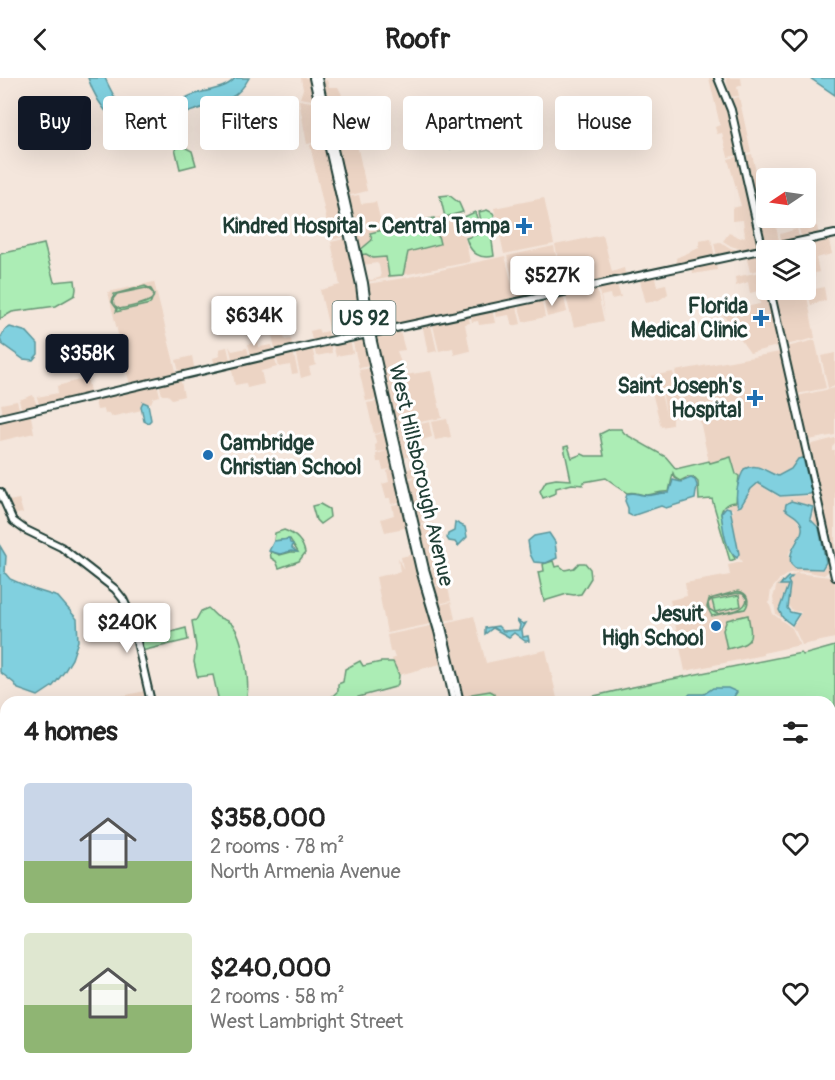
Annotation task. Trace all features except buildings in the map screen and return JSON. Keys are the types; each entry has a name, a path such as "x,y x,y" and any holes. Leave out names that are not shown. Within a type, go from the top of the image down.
{"main road":[{"path":"718,78 726,92 731,110 760,240"},
{"path":"315,80 320,96"},
{"path":"331,150 351,236"},
{"path":"334,150 362,284"},
{"path":"336,178 345,197"},
{"path":"806,240 835,234"},
{"path":"0,418 335,341 756,250"},
{"name":"West Hillsborough Avenue","path":"362,284 367,334 404,502 420,550 458,696"},
{"name":"West Hillsborough Avenue","path":"362,284 367,309 367,334 384,393 422,578 453,696"},
{"path":"773,300 835,577"},
{"path":"374,367 384,393"},
{"path":"806,445 835,564"},
{"path":"0,492 11,517 18,525 61,547 123,599 131,616 150,696"},
{"path":"441,644 445,650 448,665 452,669"}],"shaded area":[{"path":"301,78 312,78 317,96 311,96 311,100 300,98 303,89"},
{"path":"709,78 717,78 730,111 740,155 728,157 722,133 717,134 715,127 720,125"},
{"path":"726,78 741,78 742,85 737,87 739,96 730,97"},
{"path":"327,80 329,87 338,87 342,95 325,96 322,81"},
{"path":"739,97 751,152 741,154 731,99"},
{"path":"299,100 311,102 311,143 307,144"},
{"path":"311,150 329,150 347,236 331,240"},
{"path":"336,150 358,150 367,191 347,196"},
{"path":"752,154 756,172 756,201 752,202 742,156"},
{"path":"740,156 759,240 756,240 756,250 747,251 723,241 729,233 741,238 745,236 743,220 732,221 732,208 741,206 728,159"},
{"path":"359,195 361,204 376,202 383,230 370,233 372,240 359,251 347,197"},
{"name":"Kindred Hospital - Central Tampa","path":"544,198 554,244 504,254 494,208"},
{"path":"460,213 470,262 367,282 366,279 381,277 379,265 377,263 363,265 360,255 386,257 389,264 388,269 403,268 408,252 440,244 434,218"},
{"path":"816,226 819,236 802,240 799,229 816,228"},
{"path":"758,228 776,228 779,240 761,240"},
{"path":"797,229 800,240 781,240 780,234"},
{"path":"603,235 612,272 624,268 626,278 565,291 555,245"},
{"path":"828,236 832,254 816,258 816,240 810,240"},
{"path":"348,238 358,283 364,333 332,341 320,290 340,285 331,242"},
{"path":"711,239 715,257 677,266 676,258 699,248 699,241"},
{"path":"721,242 743,252 717,257 714,243"},
{"path":"554,246 563,291 518,301 507,256"},
{"path":"756,251 756,271 750,272 746,255 720,261 718,265 717,259"},
{"path":"505,256 516,301 374,332 367,284"},
{"path":"715,259 717,270 693,274 692,265"},
{"path":"654,273 657,286 666,284 668,294 659,300 646,303 639,277"},
{"path":"756,273 756,292 750,293 748,282 736,286 735,277"},
{"path":"154,282 177,375 130,385 108,292"},
{"path":"616,282 621,297 611,299 610,294 601,296 605,319 598,286"},
{"path":"596,286 604,321 574,327 565,293"},
{"path":"824,287 826,300 811,305 810,300 816,300 816,289"},
{"path":"563,293 567,312 547,317 543,298"},
{"path":"541,298 545,317 523,322 518,303"},
{"path":"760,300 771,300 781,345 750,353 721,312 760,304"},
{"path":"776,300 808,300 815,338 786,345"},
{"path":"516,303 521,324 512,326 509,315 496,317 497,323 494,308"},
{"path":"492,308 495,323 479,325 478,321 472,322 470,313"},
{"path":"468,313 470,323 465,324 470,351 454,355 453,348 439,351 432,321"},
{"path":"430,321 437,351 428,353 422,323"},
{"path":"399,328 405,350 397,351 405,375 431,371 442,418 396,428 374,333"},
{"path":"318,329 320,333 328,331 330,341 313,345 310,331"},
{"path":"283,333 285,340 291,339 293,349 276,353 272,335"},
{"path":"365,336 371,366 359,368 352,339"},
{"path":"350,340 353,353 336,356 332,342"},
{"path":"815,340 826,388 797,394 787,347"},
{"path":"258,342 259,347 272,345 274,354 252,359 248,344"},
{"path":"330,343 332,353 316,356 314,346"},
{"path":"229,346 232,351 247,348 250,359 233,363"},
{"path":"227,347 231,364 215,367 213,358 220,356 219,349"},
{"path":"312,347 316,365 309,367 311,375 301,378 295,351"},
{"path":"293,351 298,373 292,374 290,365 279,367 276,355"},
{"name":"Saint Joseph's Hospital","path":"782,353 800,442 804,450 805,448 815,491 804,458 798,459 791,469 778,476 764,468 752,466 744,469 740,476 732,457 709,463 697,407 672,418 672,425 661,427 648,377 651,384 660,389 666,415 662,389 652,383 651,376 673,372 683,412 675,371"},
{"path":"835,353 835,386 828,388 821,356"},
{"path":"274,355 277,367 261,371 264,384 247,388 246,383 235,385 231,365"},
{"path":"192,356 195,372 180,376 176,360"},
{"path":"372,368 379,399 366,401 359,370"},
{"path":"180,377 184,396 172,399 168,395 162,395 159,382"},
{"path":"87,378 91,396 40,408 37,397 58,393 57,386"},
{"path":"157,383 160,396 153,398 151,403 142,403 142,410 110,417 109,413 105,414 104,409 97,410 94,397"},
{"path":"835,388 835,435 809,440 797,396"},
{"path":"33,395 38,408 22,411 19,400"},
{"path":"17,401 20,412 3,416 1,404"},
{"path":"379,401 387,431 374,434 367,403"},
{"path":"30,411 34,433 0,441 0,419"},
{"path":"447,419 451,437 435,440 431,422"},
{"path":"429,422 432,437 419,441 419,455 412,426"},
{"path":"411,426 403,430 406,442 414,441 418,455 402,458 396,430"},
{"path":"387,432 403,501 391,504 390,498 386,498 382,484 389,482 387,471 391,469 383,470 381,462 377,462 376,454 387,451 376,452 375,445 377,444 374,435"},
{"path":"835,438 832,450 835,450 835,560 809,445"},
{"path":"420,465 422,474 407,478 405,470"},
{"path":"422,476 433,521 417,525 407,480"},
{"path":"758,484 779,497 810,496 815,492 831,569 824,575 803,571 789,573 771,590 769,603 773,614 792,628 800,645 685,671 670,600 687,596 685,583 730,575 728,565 742,562 739,558 731,519 733,510 727,505 736,502 738,507 742,506 752,489","holes":["790,501 813,506 814,522 820,527 827,562 823,570 796,568 791,565 789,553 802,528 796,518 785,510 785,504"]},
{"path":"19,499 23,513 12,515 4,502"},
{"path":"403,503 409,527 385,532 381,519 394,515 392,505"},
{"path":"433,523 442,565 427,568 418,527"},
{"path":"414,554 435,623 387,633 376,577 400,572 398,558 403,569 401,557"},
{"path":"443,566 447,583 432,586 428,570"},
{"path":"796,573 830,577 835,581 835,638 802,645 791,625 795,624 801,612 793,611 787,605 789,581 792,578 787,577"},
{"path":"787,577 779,585 787,585 779,610 782,618 788,623 776,614 773,598 777,584"},
{"path":"447,584 451,601 438,604 433,587"},
{"path":"451,602 455,619 443,621 439,605"},
{"path":"474,616 486,663 546,650 557,696 461,696 444,623"},
{"path":"435,625 444,663 399,675 392,659 395,658 393,652 390,652 387,635"},
{"path":"145,691 146,696 122,696"}],"green space":[{"path":"175,150 192,151 196,165 180,169"},
{"path":"449,195 459,203 463,212 445,217 440,196"},
{"path":"487,210 493,213 497,222 484,226 479,212"},
{"path":"475,212 480,227 463,231 464,217"},
{"path":"434,218 440,244 408,252 403,275 389,276 386,257 373,258 366,254 360,255 359,251 372,240 370,233"},
{"path":"488,231 491,234 494,256 479,256 472,251 466,238"},
{"path":"44,244 54,282 75,280 75,295 56,306 12,312 0,319 0,254"},
{"path":"145,286 154,294 153,296 146,288 117,294 113,299 114,305 112,302 114,294"},
{"path":"152,298 150,304 116,312 114,305 120,309 145,303"},
{"path":"610,429 621,429 625,434 666,457 676,469 731,457 736,474 739,476 736,502 726,505 721,514 727,544 735,559 730,561 712,499 699,500 698,482 693,477 680,481 673,473 669,492 647,495 627,493 606,478 584,482 583,485 572,484 556,488 556,493 543,498 540,491 546,481 571,480 564,447 568,446 572,458 582,454 604,456 600,434"},
{"path":"320,504 329,509 330,517 320,524 316,520 312,506"},
{"path":"284,530 298,539 305,553 299,561 279,568 276,561 271,558 270,551 280,555 298,552 290,539 274,541 275,533"},
{"path":"553,561 555,567 560,566 565,570 574,568 579,563 585,563 590,569 591,578 581,594 567,594 544,601 538,572 544,571 543,564"},
{"path":"738,591 744,594 746,596 748,601 748,604 745,609 712,616 707,607 708,603 709,599","holes":["738,593 743,594 747,599 743,607 717,614 709,609 708,603 713,598"]},
{"path":"739,595 741,606 715,612 712,600"},
{"path":"208,608 234,627 243,653 248,686 247,696 218,696 213,675 198,677 194,662 196,647 192,621 196,620 201,611"},
{"path":"748,615 749,640 742,645 727,649 723,630 727,620"},
{"path":"165,623 167,633 186,628 188,640 141,651 136,630"},
{"path":"835,646 835,696 594,696 801,653 803,655"},
{"path":"360,661 363,666 393,662 399,675 398,684 395,687 362,696 333,696 338,691 338,684 343,682 345,669"},
{"path":"490,691 495,696 469,696"}],"water":[{"path":"88,78 105,78 114,96 103,96 103,108"},
{"path":"235,78 249,78 232,96 200,96 200,108 188,113 188,97 221,87"},
{"path":"810,78 835,78 835,95"},
{"path":"10,327 27,332 38,344 38,354 33,360 23,359 2,344 0,339 5,330"},
{"path":"143,402 148,404 151,420 148,423 144,421 141,406"},
{"path":"803,458 810,494 780,496 758,483 738,507 737,488 744,469 758,467 778,476 791,469 798,459"},
{"path":"691,478 697,485 695,499 666,508 661,506 632,516 628,514 625,501 627,494 669,493 673,480 681,482"},
{"path":"791,501 813,507 810,519 819,528 826,562 822,569 795,568 791,564 790,557 802,529 797,518 785,509 786,504"},
{"path":"726,507 730,508 739,554 737,558 727,544 724,532 721,513"},
{"path":"455,522 465,527 467,537 458,546 447,538 448,534 454,531"},
{"path":"549,533 555,542 557,558 546,563 534,562 528,541 534,536"},
{"path":"289,539 293,544 292,548 297,552 280,554 269,551 274,541"},
{"path":"0,546 6,556 5,573 10,579 58,597 77,619 78,641 72,659 53,686 38,696 18,689 0,672"},
{"path":"788,577 792,577 788,581 790,585 787,608 790,612 799,614 792,625 783,618 779,610 788,585 780,585"},
{"path":"517,620 523,624 526,623 522,630 523,637 528,636 529,641 525,641 514,633 509,637 493,628 485,634 485,628 498,626 503,631 519,630 520,625"},
{"path":"713,688 728,688 737,692 734,696 688,696 704,694"}],"place":[{"name":"Kindred Hospital - Central Tampa","path":"524,226"},
{"name":"Florida Medical Clinic","path":"761,318"},
{"name":"Saint Joseph's Hospital","path":"755,398"},
{"name":"Cambridge Christian School","path":"208,455"},
{"name":"Jesuit High School","path":"716,626"}]}
